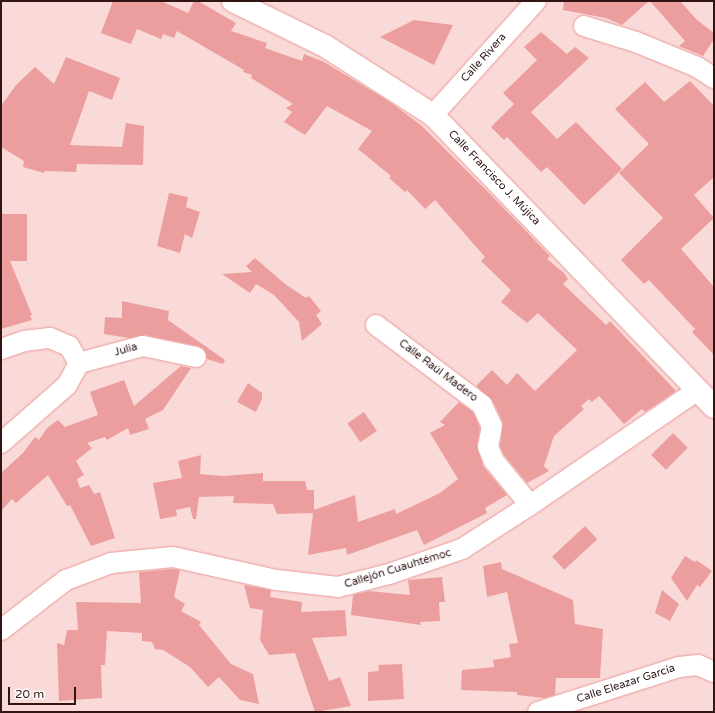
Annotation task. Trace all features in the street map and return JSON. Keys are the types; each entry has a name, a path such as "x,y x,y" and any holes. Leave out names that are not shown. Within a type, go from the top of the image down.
{"street":[{"name":"Calle Francisco J. Mújica","path":"233,1 325,46 433,114 714,407"},
{"name":"Calle Rivera","path":"433,114 536,1"},
{"path":"584,26 670,56 697,67 714,78"},
{"name":"Calle Raúl Madero","path":"376,325 482,404 492,426 488,447 494,461 530,505"},
{"path":"1,349 24,341 50,338 69,346 79,363 67,385 1,443"},
{"name":"Julia","path":"79,363 143,346 196,357"},
{"name":"Callejón Cuauhtémoc","path":"1,630 66,580 111,563 173,557 277,580 338,587 389,574 462,549 530,505 698,390"},
{"name":"Calle Eleazar García","path":"538,712 679,667 698,665 714,672"}],"building":[{"path":"113,1 161,1 188,13 194,1 198,1 236,23 231,31 267,43 265,48 302,61 304,54 324,62 390,102 422,126 490,194 550,256 547,259 564,273 568,279 563,284 606,325 610,321 676,391 645,412 642,409 624,424 599,396 592,402 589,399 581,406 584,409 554,436 544,466 549,471 527,483 504,455 500,446 503,422 492,400 476,386 492,370 507,385 517,373 535,391 577,350 538,313 527,323 501,302 511,290 481,261 485,257 435,200 425,209 407,190 405,192 389,178 391,176 358,149 372,131 327,106 305,135 284,122 292,112 286,108 293,104 251,78 252,75 243,72 244,70 177,31 174,38 163,34 161,39 137,29 131,44 101,33"},
{"path":"564,1 649,1 622,25 606,18 563,10"},
{"path":"650,1 680,1 697,20 714,33 714,39 703,56 679,46 685,41"},
{"path":"414,20 453,25 434,65 380,37"},
{"path":"541,32 567,54 575,47 589,58 531,112 557,139 576,122 622,169 584,205 547,167 541,172 507,137 504,140 491,127 514,104 503,93 537,60 524,47"},
{"path":"66,57 120,78 112,100 89,91 70,145 122,147 126,123 144,126 143,165 77,164 76,172 45,171 44,173 23,167 24,161 1,147 1,106 16,85 35,67 54,84"},
{"path":"690,81 714,106 714,177 694,195 714,218 681,249 714,287 714,355 692,332 695,329 649,280 644,284 621,260 663,218 619,173 649,144 615,109 645,82 664,102"},
{"path":"169,193 188,197 186,207 200,212 192,238 185,234 180,253 157,246"},
{"path":"1,214 27,214 27,261 10,261 32,315 30,315 32,320 1,329"},
{"path":"255,258 285,284 306,298 309,296 321,311 316,315 322,324 302,341 299,322 274,295 256,284 250,293 222,274 252,272 246,266"},
{"path":"122,301 169,311 168,320 225,360 223,364 207,359 204,349 198,346 145,335 129,338 104,334 105,317 122,318"},
{"path":"181,366 191,368 163,410 145,419 149,429 130,435 128,428 107,440 105,437 87,443 92,448 76,461 84,475 77,479 80,488 89,485 94,494 100,492 115,538 91,546 70,505 67,506 48,475 16,503 12,499 1,511 1,473 23,453 35,437 39,440 47,428 58,420 65,427 98,415 90,392 124,380 134,406"},
{"path":"248,383 262,393 262,399 256,412 237,402"},
{"path":"459,402 473,412 480,428 477,445 483,466 507,495 485,508 487,513 424,545 417,530 347,555 346,548 308,555 313,513 277,514 273,504 233,503 234,496 199,497 196,519 193,519 190,507 176,510 177,516 160,519 153,483 182,478 178,461 201,455 200,474 223,476 263,473 263,481 305,481 307,490 314,490 314,510 355,495 358,522 395,509 396,514 440,493 458,479 430,433 445,425 440,422"},
{"path":"364,412 377,431 360,442 347,423"},
{"path":"673,433 688,448 666,470 651,455"},
{"path":"585,526 597,539 564,570 552,557"},
{"path":"685,556 695,562 696,560 712,571 700,587 697,585 687,601 671,578"},
{"path":"501,562 502,569 573,600 575,624 603,629 600,678 556,678 555,695 544,698 517,695 517,692 461,690 462,670 494,667 493,660 511,657 509,644 518,643 507,592 487,597 483,566"},
{"path":"172,569 180,570 174,597 185,604 181,611 201,622 199,625 231,664 253,674 259,704 240,700 219,677 208,687 190,667 163,650 155,649 152,642 142,641 142,633 107,631 105,665 101,665 102,698 59,701 57,643 64,645 67,630 78,630 76,602 141,603 139,572"},
{"path":"442,577 445,602 439,602 440,621 420,622 421,625 351,615 353,595 369,591 410,595 408,580"},
{"path":"244,585 271,590 270,597 302,602 301,612 345,610 347,636 312,638 329,681 340,677 351,706 315,712 295,653 269,655 260,640 263,610 250,608"},
{"path":"662,590 679,604 670,621 655,613"},
{"path":"402,664 404,699 368,701 368,672 379,671 378,665"}]}
